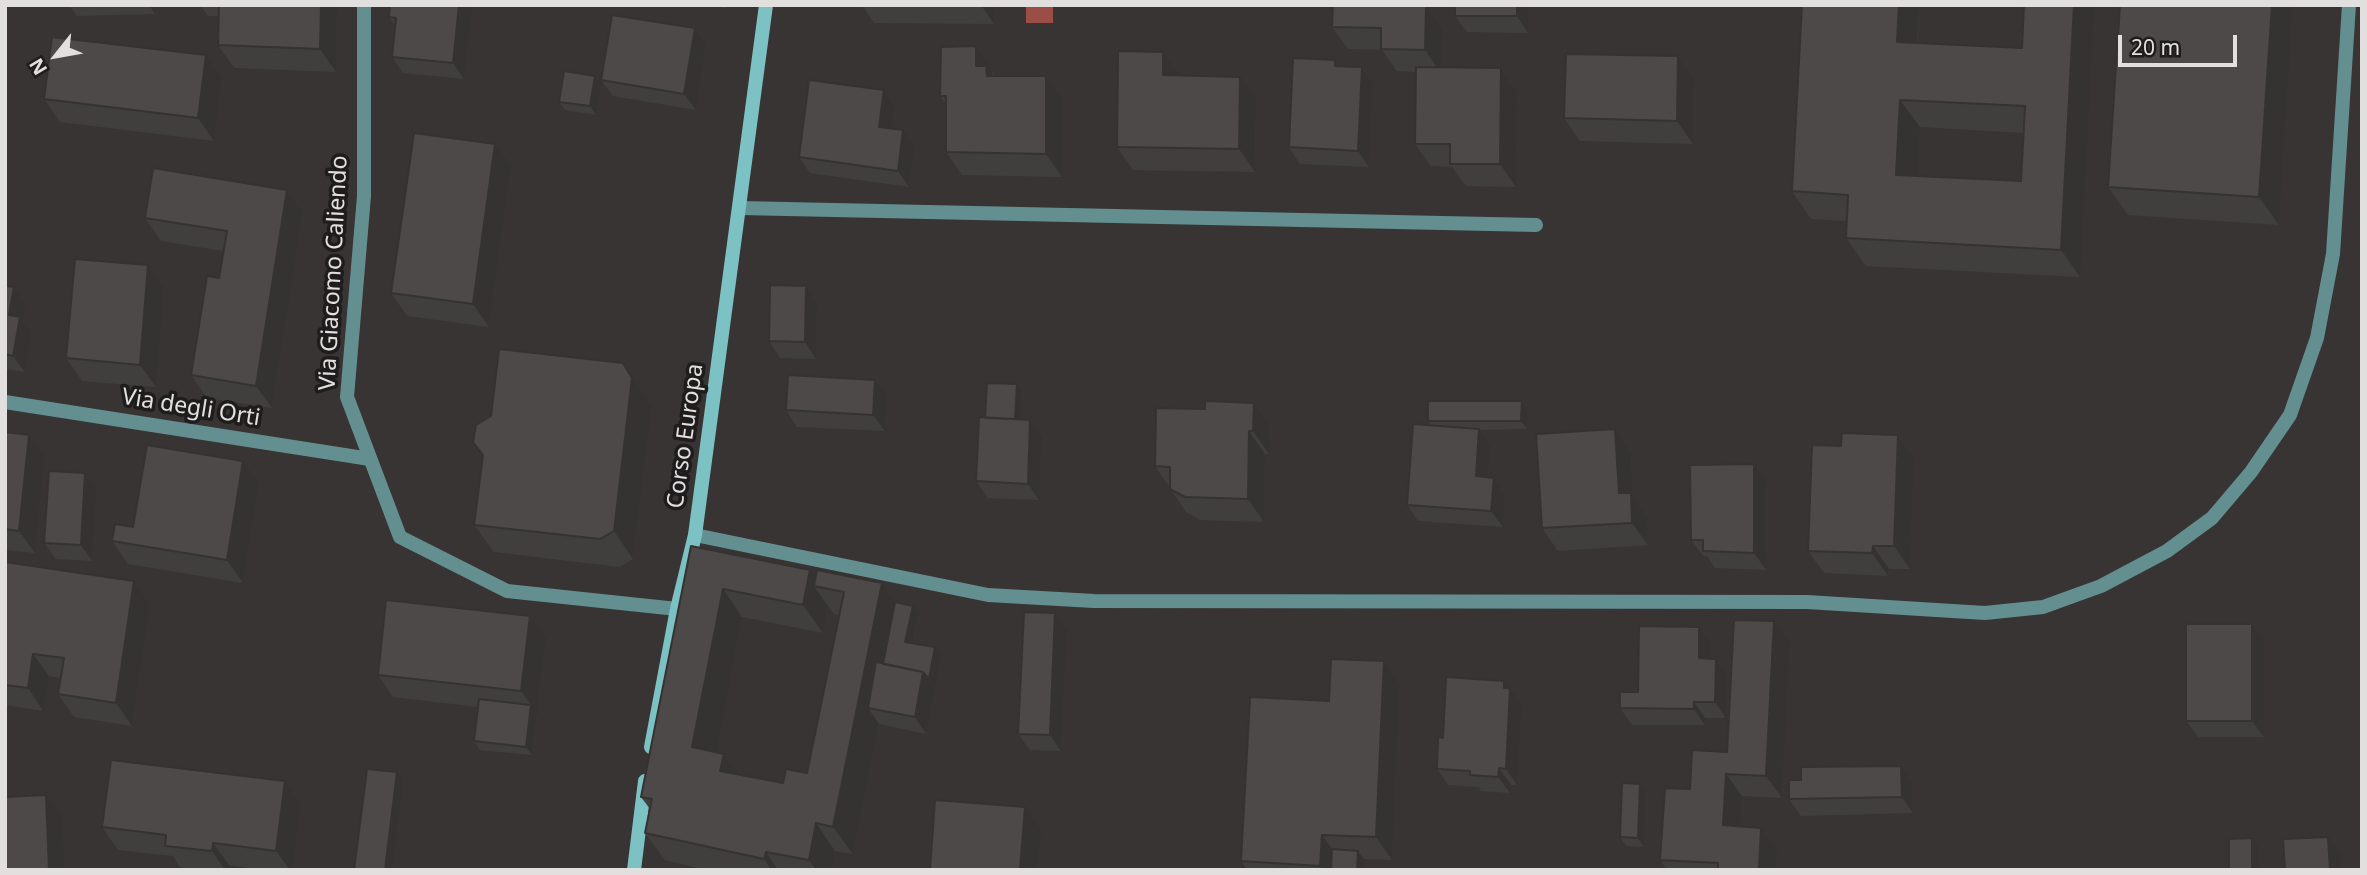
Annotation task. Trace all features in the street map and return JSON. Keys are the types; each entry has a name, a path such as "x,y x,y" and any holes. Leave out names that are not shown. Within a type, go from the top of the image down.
{"main road":[{"name":"Corso Europa","path":"634,870 648,763 677,609 695,535 766,5"}],"street":[{"name":"Via Giacomo Caliendo","path":"364,5 364,196 347,397 400,537 507,591 677,609"},
{"path":"695,535 988,595 1081,600 1807,602 1984,613 2043,607 2112,580 2167,551 2213,518 2251,472 2290,415 2317,338 2333,254 2349,5"},
{"path":"740,208 1536,225"},
{"name":"Via degli Orti","path":"5,402 370,459"}],"shaded area":[{"path":"1026,5 1053,5 1053,23 1026,23"}],"building":[{"path":"219,5 321,5 320,49 218,45"},
{"path":"390,5 459,5 453,63 392,57 396,18 389,17"},
{"path":"1333,5 1426,5 1425,50 1381,49 1381,28 1332,27"},
{"path":"1455,5 1517,5 1517,16 1455,16"},
{"path":"1802,5 1899,5 1897,42 2022,48 2024,5 2074,5 2061,250 1846,238 1848,195 1792,191","holes":["1900,100 2025,106 2021,181 1896,175"]},
{"path":"2120,5 2272,5 2259,197 2108,187"},
{"path":"612,15 695,28 684,94 601,80"},
{"path":"52,37 206,55 198,118 44,99"},
{"path":"976,46 976,66 986,66 987,76 1046,76 1046,154 946,152 946,96 940,96 941,47"},
{"path":"1118,51 1163,52 1163,75 1240,77 1239,149 1117,147"},
{"path":"1566,54 1678,56 1677,121 1564,118"},
{"path":"1293,58 1335,60 1335,66 1362,67 1358,151 1289,147"},
{"path":"1416,67 1501,68 1500,164 1450,164 1450,144 1415,144"},
{"path":"564,71 595,76 590,106 559,102"},
{"path":"809,80 884,90 879,127 903,130 898,171 799,157"},
{"path":"414,133 495,144 473,304 391,293"},
{"path":"153,168 287,190 256,386 191,375 207,276 219,278 227,231 145,218"},
{"path":"75,259 148,265 140,365 66,358"},
{"path":"770,285 806,286 805,342 769,341"},
{"path":"5,286 14,287 9,315 20,317 13,356 5,354"},
{"path":"499,349 623,363 632,378 614,531 600,539 474,525 483,455 473,442 476,425 491,416"},
{"path":"788,375 875,380 873,415 786,410"},
{"path":"987,383 1017,384 1015,419 985,418"},
{"path":"1205,401 1254,403 1253,431 1249,431 1248,499 1185,497 1170,489 1170,467 1155,466 1156,408 1205,409"},
{"path":"1428,401 1522,401 1521,421 1428,421"},
{"path":"979,417 1030,420 1028,484 976,481"},
{"path":"1413,424 1479,429 1476,476 1494,478 1491,511 1407,505"},
{"path":"1615,429 1619,493 1631,493 1632,523 1542,528 1536,434"},
{"path":"5,432 29,435 19,531 5,529"},
{"path":"1842,433 1898,435 1894,546 1873,546 1872,553 1808,551 1812,445 1841,446"},
{"path":"147,445 243,461 227,560 112,541 115,524 133,527"},
{"path":"1754,464 1754,553 1703,551 1703,540 1691,540 1690,465"},
{"path":"49,471 85,473 81,545 44,543"},
{"path":"691,546 810,570 803,605 723,589 692,747 724,754 720,771 783,783 786,769 807,773 844,592 814,586 817,570 882,583 833,827 816,823 809,860 766,852 764,859 645,833 652,799 641,797"},
{"path":"5,562 134,581 116,703 58,694 64,658 33,654 28,688 5,685"},
{"path":"386,600 530,616 521,691 378,675"},
{"path":"895,602 913,606 905,642 935,647 929,679 923,672 883,664"},
{"path":"1024,612 1055,613 1050,735 1018,734"},
{"path":"1734,620 1774,621 1766,776 1726,774 1723,825 1761,828 1759,870 1718,870 1718,863 1660,860 1665,788 1690,789 1692,750 1727,752"},
{"path":"2186,624 2252,624 2252,721 2186,721"},
{"path":"1639,626 1699,627 1699,658 1716,659 1715,702 1694,702 1694,709 1620,708 1620,692 1638,692"},
{"path":"1331,659 1384,661 1376,837 1322,835 1320,866 1241,861 1250,697 1329,701"},
{"path":"876,662 923,672 915,717 868,708"},
{"path":"1446,677 1504,681 1504,688 1510,688 1506,769 1499,768 1498,777 1470,775 1470,771 1437,769 1438,737 1443,738"},
{"path":"479,699 531,705 526,747 474,741"},
{"path":"111,760 285,781 276,851 213,843 212,851 165,846 166,835 102,827"},
{"path":"1901,766 1902,797 1789,799 1789,780 1801,780 1801,767"},
{"path":"367,769 397,772 385,870 354,870"},
{"path":"1622,783 1640,784 1638,838 1620,837"},
{"path":"46,795 49,870 5,870 5,797"},
{"path":"935,800 1025,807 1020,870 930,870"},
{"path":"2328,837 2330,870 2285,870 2283,839"},
{"path":"2252,838 2252,870 2229,870 2229,839"},
{"path":"1332,849 1358,851 1357,870 1331,870"}]}
